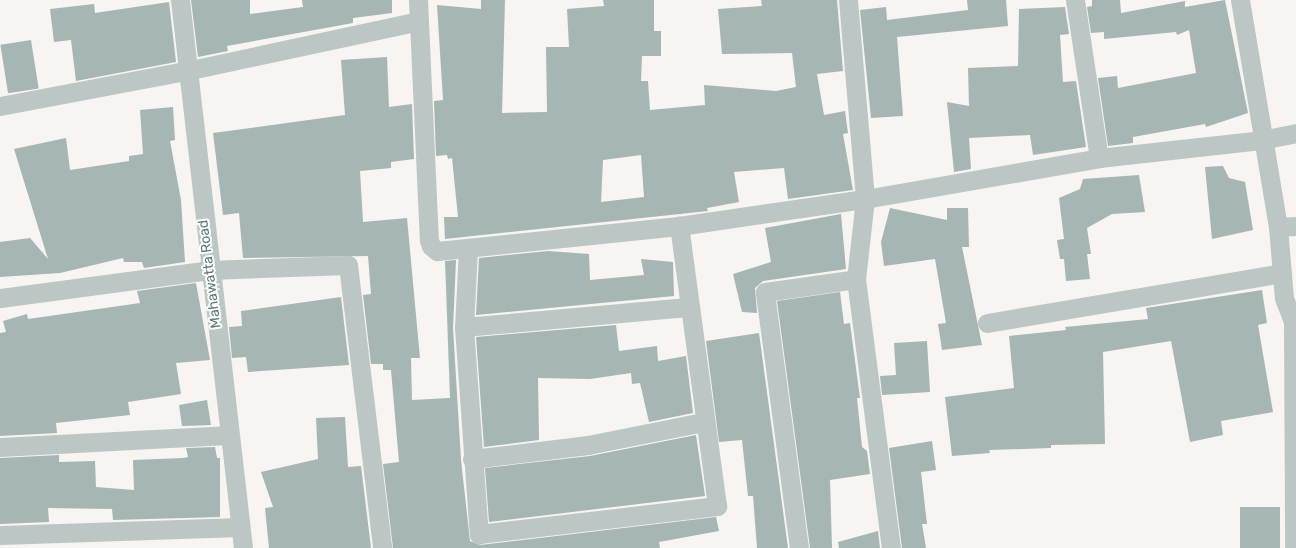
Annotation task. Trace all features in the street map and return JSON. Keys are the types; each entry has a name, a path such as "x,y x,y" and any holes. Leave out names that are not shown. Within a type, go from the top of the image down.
{"street":[{"name":"Mahawatta Road","path":"180,0 186,71 227,435 243,548"},
{"path":"418,0 430,246 437,251 679,226 865,199 1099,158 1261,140 1296,133"},
{"path":"848,0 865,199 856,280 890,548"},
{"path":"1075,0 1099,158"},
{"path":"1240,0 1261,140 1287,226 1282,273 1284,298 1294,322 1294,548"},
{"path":"0,106 186,71 419,21"},
{"path":"468,249 464,327 472,459 479,534 716,506 703,422 679,226"},
{"path":"0,298 209,270 348,265 382,548"},
{"path":"987,323 1282,273"},
{"path":"800,548 765,292 856,280"},
{"path":"464,327 690,308"},
{"path":"472,459 588,445 703,422"},
{"path":"0,447 227,435"},
{"path":"0,535 240,527"}],"building":[{"path":"191,0 250,0 250,14 303,7 302,0 392,0 392,13 353,18 353,23 227,46 228,51 198,57"},
{"path":"481,0 505,0 502,113 547,112 546,47 569,47 567,9 604,6 603,0 654,0 654,31 661,31 661,56 642,56 641,81 648,81 650,110 705,105 704,85 776,91 796,87 792,53 722,54 718,9 762,6 761,0 837,0 843,71 817,74 824,115 845,111 848,133 843,134 853,190 788,199 784,168 734,172 739,202 707,208 708,211 445,239 444,217 458,217 452,158 448,159 447,155 436,156 434,101 443,100 437,5 481,9","holes":["641,155 644,197 601,202 603,160"]},
{"path":"967,0 1006,0 1008,26 897,37 903,116 871,118 860,10 886,7 887,20 968,10"},
{"path":"1092,0 1120,0 1121,13 1185,1 1185,7 1225,0 1248,113 1206,127 1205,124 1133,137 1133,143 1108,146 1098,78 1117,76 1118,88 1196,73 1189,30 1177,35 1176,32 1104,39 1104,32 1091,33 1087,7 1092,6"},
{"path":"169,2 176,62 76,81 71,40 54,42 50,9 94,4 95,13"},
{"path":"1065,7 1069,34 1060,35 1063,82 1076,81 1086,147 1033,155 1030,135 969,138 971,169 954,172 947,102 969,106 968,68 1018,66 1019,9"},
{"path":"31,40 39,88 8,93 0,45"},
{"path":"387,57 389,107 412,104 414,159 391,162 391,168 360,171 363,222 407,218 420,358 411,358 412,400 450,398 445,261 456,260 453,328 461,460 470,541 480,545 716,517 719,531 659,542 660,548 393,548 383,464 399,462 391,370 383,370 383,364 371,364 363,295 371,294 368,256 243,258 239,213 223,215 213,133 345,115 341,60"},
{"path":"173,107 175,140 170,141 181,200 185,262 144,268 142,262 124,262 123,258 60,273 0,277 0,242 30,238 48,259 14,149 66,138 70,170 129,161 129,156 143,154 140,110"},
{"path":"1223,166 1229,178 1245,182 1253,230 1212,239 1205,167"},
{"path":"1139,175 1145,212 1112,214 1087,228 1091,254 1087,254 1090,279 1066,281 1064,259 1060,259 1057,240 1064,239 1059,198 1080,189 1083,179"},
{"path":"890,208 947,220 947,208 968,208 969,247 962,247 982,345 942,350 938,324 946,323 935,259 884,266 881,242"},
{"path":"841,214 846,269 763,281 755,288 757,313 742,312 733,274 771,262 765,228"},
{"path":"548,251 589,254 590,280 644,275 641,259 673,262 674,296 476,315 479,258"},
{"path":"196,283 210,360 176,363 181,394 128,402 130,415 56,423 57,433 0,436 0,333 6,332 3,321 27,314 28,319 140,303 137,291"},
{"path":"1262,290 1267,323 1258,325 1273,412 1221,421 1223,435 1190,442 1171,341 1103,352 1105,444 1051,445 1051,448 989,450 990,453 952,456 945,397 1014,388 1009,336 1066,330 1065,327 1148,319 1146,308"},
{"path":"840,292 844,324 850,323 860,398 857,398 862,447 867,451 870,474 830,480 832,548 810,548 777,301"},
{"path":"341,297 349,365 248,372 246,357 232,358 229,327 242,326 241,311"},
{"path":"616,325 619,351 657,346 658,361 686,356 693,413 649,422 640,383 632,384 631,373 590,379 538,378 539,440 484,447 476,337"},
{"path":"759,333 788,548 757,548 753,496 748,496 742,440 719,442 706,341"},
{"path":"927,341 930,392 882,395 880,376 896,375 894,343"},
{"path":"207,400 211,425 182,426 179,405"},
{"path":"345,417 348,467 361,466 371,548 269,548 265,508 273,507 261,472 318,459 316,418"},
{"path":"696,435 705,496 489,522 485,468 590,456"},
{"path":"932,441 936,470 921,472 927,524 922,524 926,548 902,548 889,448"},
{"path":"215,447 217,458 220,458 220,517 113,520 112,509 48,508 49,522 0,524 0,458 59,455 59,462 95,461 96,487 134,490 133,460 183,458 188,457 186,448"},
{"path":"1240,507 1280,507 1280,548 1240,548"},
{"path":"878,531 880,548 839,548 838,542"}]}
